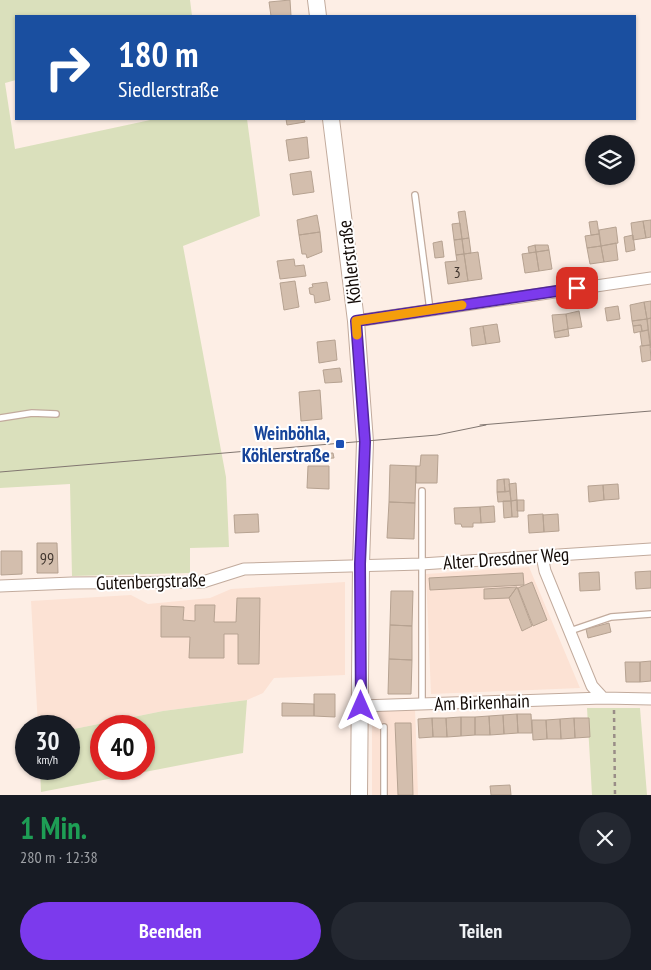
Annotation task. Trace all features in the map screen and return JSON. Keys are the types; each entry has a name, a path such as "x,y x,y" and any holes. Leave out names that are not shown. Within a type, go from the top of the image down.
{"street":[{"path":"316,0 318,15"},
{"name":"Köhlerstraße","path":"331,120 356,321 365,442 360,564 361,706 359,795"},
{"path":"356,321 651,278"},
{"name":"Alter Dresdner Weg","path":"360,564 420,564 651,549"},
{"path":"542,556 544,571 592,686 603,698"},
{"name":"Gutenbergstraße","path":"0,586 72,582 203,582 244,569 360,564"},
{"name":"Am Birkenhain","path":"361,706 603,698 651,700"}],"lane":[{"path":"415,195 430,310"},
{"path":"0,418 32,413 56,414"},
{"path":"422,491 420,564 422,704"},
{"path":"570,630 611,617 651,614"},
{"path":"384,727 384,795"}],"path":[{"path":"614,708 615,795"}],"shaded area":[{"path":"529,567 580,688 431,694 426,574"},
{"path":"345,582 345,675 274,678 263,693 247,700 143,715 90,715 90,726 80,728 80,715 37,715 31,601 131,595 148,604 210,598 231,589"},
{"path":"415,708 418,795 372,795 372,711"}],"green space":[{"path":"0,0 190,0 192,15 15,15 15,80 5,83 15,149 150,120 247,120 260,216 183,246 226,477 229,547 190,548 190,573 72,576 70,484 0,488"},
{"path":"247,700 243,753 155,770 155,715 143,715"},
{"path":"587,708 640,708 647,795 592,795"},
{"path":"90,726 90,780 103,780 41,792 40,780 80,780 80,728"}],"building":[{"path":"290,0 291,15 271,15 269,2"},
{"path":"286,120 304,120 305,122 287,125"},
{"path":"307,137 309,158 289,161 286,140"},
{"path":"311,171 314,192 293,195 290,174"},
{"path":"465,211 469,238 462,239 458,212"},
{"path":"317,215 320,232 299,235 297,220"},
{"path":"651,220 651,237 646,238 643,221"},
{"path":"597,221 599,234 591,235 589,222"},
{"path":"643,221 646,238 633,240 631,223"},
{"path":"460,223 462,239 454,240 452,224"},
{"path":"616,227 618,243 601,246 599,230"},
{"path":"320,232 322,252 307,258 306,254 302,254 299,235"},
{"path":"599,234 601,246 587,248 585,236"},
{"path":"633,235 635,250 626,252 624,237"},
{"path":"469,238 471,253 464,254 462,239"},
{"path":"462,239 464,254 456,255 454,240"},
{"path":"442,241 444,257 435,258 433,243"},
{"path":"616,243 618,260 604,262 601,246"},
{"path":"535,245 548,245 549,250 536,252"},
{"path":"535,245 536,252 529,253 528,247"},
{"path":"601,246 604,262 590,264 587,248"},
{"path":"549,250 552,269 539,271 536,252"},
{"path":"478,252 482,279 468,281 464,254"},
{"path":"536,252 539,271 525,273 522,254"},
{"path":"464,254 468,281 448,284 445,262 457,261 456,255"},
{"path":"294,259 295,266 304,265 306,276 280,279 277,261"},
{"path":"295,281 299,307 284,310 280,283"},
{"path":"327,282 330,300 315,303 314,295 310,294 309,288 313,287 312,284"},
{"path":"651,301 651,318 647,319 644,302"},
{"path":"644,302 647,319 632,321 630,305"},
{"path":"618,306 620,319 607,321 605,308"},
{"path":"579,311 582,327 568,329 566,314"},
{"path":"566,314 568,329 554,332 552,315"},
{"path":"651,318 651,348 647,319"},
{"path":"647,319 648,330 642,331 641,325 633,326 632,321"},
{"path":"497,324 500,342 486,344 483,326"},
{"path":"641,325 642,331 634,333 633,326"},
{"path":"483,326 486,344 472,346 470,328"},
{"path":"568,329 569,336 555,338 554,332"},
{"path":"648,330 650,345 642,346 640,332"},
{"path":"335,340 337,360 319,363 317,342"},
{"path":"650,345 651,360 642,362 640,346"},
{"path":"340,368 342,382 325,383 323,370"},
{"path":"320,390 322,419 301,421 299,392"},
{"path":"333,453 334,458 317,459 316,454"},
{"path":"421,455 438,455 437,483 416,483 416,466 420,466"},
{"path":"390,465 416,466 415,503 389,502"},
{"path":"308,466 329,466 329,489 307,488"},
{"path":"504,479 505,492 497,492 497,480"},
{"path":"504,479 509,479 510,491 505,492"},
{"path":"516,483 517,500 511,501 509,484"},
{"path":"618,484 619,499 604,500 603,485"},
{"path":"603,485 604,500 589,502 588,486"},
{"path":"510,491 511,501 498,502 497,492"},
{"path":"517,500 524,500 524,511 517,511"},
{"path":"517,500 518,517 512,517 511,501"},
{"path":"503,501 511,501 512,517 504,518"},
{"path":"389,502 415,503 414,539 387,538"},
{"path":"494,506 495,522 481,523 480,507"},
{"path":"480,507 481,523 473,523 473,527 462,527 461,524 455,524 454,508"},
{"path":"258,514 259,532 235,533 234,515"},
{"path":"543,514 544,532 529,533 528,515"},
{"path":"558,514 559,531 544,532 543,515"},
{"path":"37,543 57,543 58,573 37,573"},
{"path":"1,551 22,551 22,574 1,575"},
{"path":"651,571 651,588 636,589 635,572"},
{"path":"599,572 600,590 580,591 579,573"},
{"path":"523,573 524,585 430,590 429,578"},
{"path":"532,582 547,620 533,626 518,588"},
{"path":"517,587 532,626 522,631 509,598"},
{"path":"517,587 509,598 484,599 484,589"},
{"path":"391,591 413,591 412,626 390,625"},
{"path":"237,598 260,598 259,664 238,664 238,634 224,634 224,658 189,658 190,637 161,637 161,606 184,607 183,620 195,621 195,605 215,605 214,622 236,622"},
{"path":"609,623 611,632 588,638 586,629"},
{"path":"390,625 412,626 412,660 389,659"},
{"path":"389,659 412,660 411,694 388,694"},
{"path":"651,661 651,681 640,682 640,662"},
{"path":"625,662 640,662 640,682 626,682"},
{"path":"314,694 335,694 335,717 314,716"},
{"path":"282,703 314,704 314,716 282,716"},
{"path":"517,714 531,714 532,733 518,733"},
{"path":"517,714 518,733 504,734 503,715"},
{"path":"503,715 504,734 490,735 489,716"},
{"path":"489,716 490,735 475,735 475,717"},
{"path":"461,717 461,736 447,737 446,718"},
{"path":"461,717 475,717 475,735 461,736"},
{"path":"432,718 446,718 447,737 433,737"},
{"path":"432,718 433,737 419,738 418,719"},
{"path":"574,718 589,718 590,737 575,738"},
{"path":"574,718 575,738 561,739 560,719"},
{"path":"560,719 561,739 547,739 546,720"},
{"path":"532,720 546,720 547,739 533,740"},
{"path":"395,723 411,723 413,795 398,795"},
{"path":"510,785 511,795 491,795 490,786"}],"tram line":[{"path":"480,425 651,411"},
{"path":"0,472 437,435 486,425"}],"slow traffic":[{"path":"357,335 356,321 462,305"}],"place":[{"name":"Weinböhla, Köhlerstraße","path":"340,444"}],"route":[{"path":"361,706 360,564 365,442 356,321 577,288"}]}
